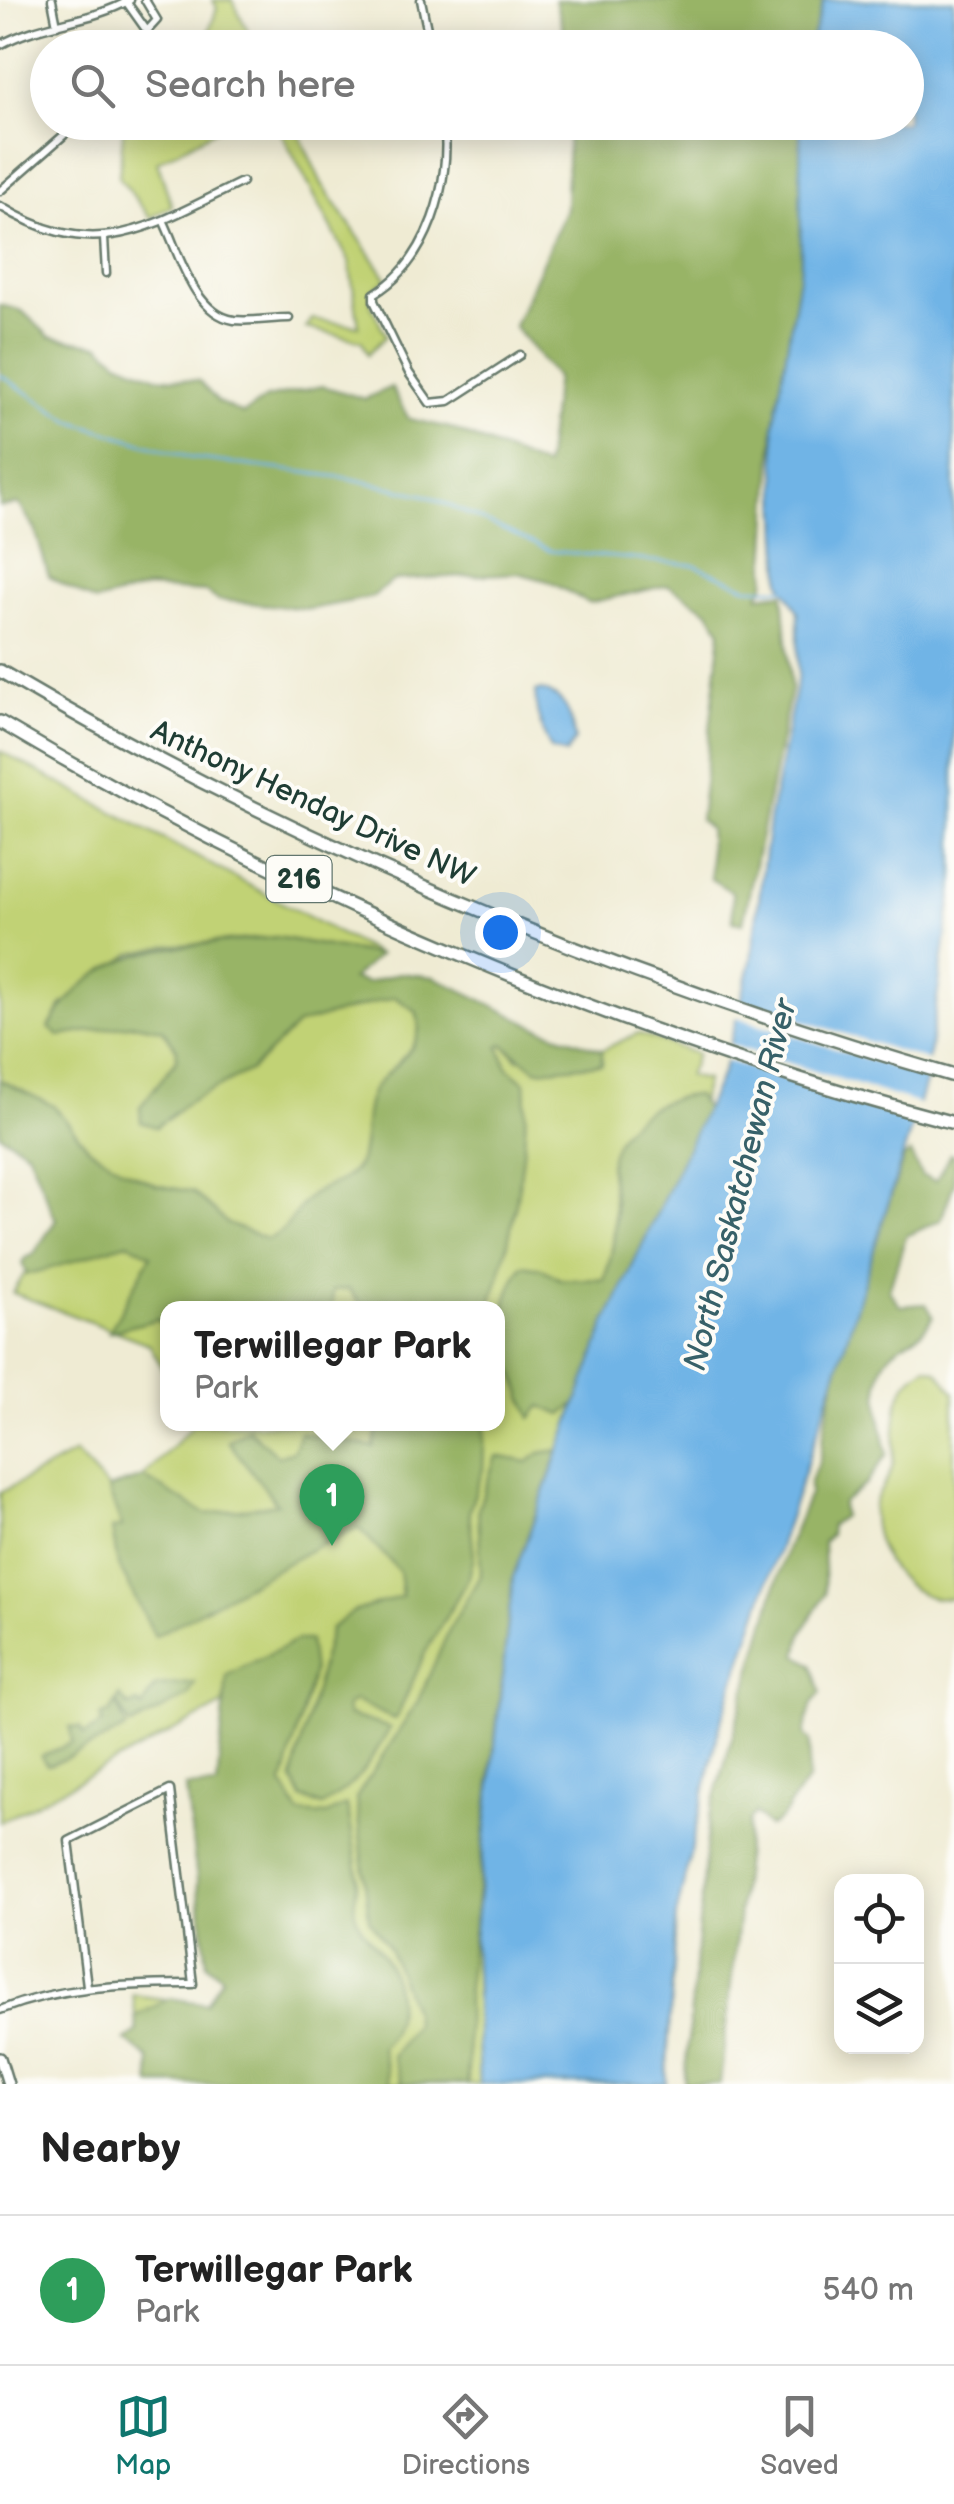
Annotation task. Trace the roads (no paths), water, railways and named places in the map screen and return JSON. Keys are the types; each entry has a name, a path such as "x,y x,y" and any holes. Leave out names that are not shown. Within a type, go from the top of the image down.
{"highway":[{"name":"Anthony Henday Drive NW","path":"0,671 133,746 451,899 622,967 838,1042 954,1076"},
{"name":"216","path":"0,722 297,878 610,1011 755,1062 954,1123"}],"street":[{"path":"52,0 56,25"},
{"path":"146,0 157,20 148,30"},
{"path":"421,0 427,30"},
{"path":"42,30 100,15 127,1 146,30"},
{"path":"0,45 30,34"},
{"path":"0,192 58,140"},
{"path":"446,140 448,154 440,191 412,259 374,294 424,399 448,401 520,355"},
{"path":"0,206 58,234 104,238 164,222 242,182"},
{"path":"164,222 199,296 212,310 239,321 289,318"},
{"path":"104,238 106,273"},
{"path":"0,2010 40,1994 86,1986 192,1984 170,1790 70,1841 86,1986"},
{"path":"0,2058 8,2084"}],"water":[{"name":"North Saskatchewan River","path":"824,0 954,0 954,880 925,1083 825,1409 719,1728 676,1916 666,2084 479,2084 474,1939 513,1577 606,1323 723,1071 751,961 769,821 798,676 798,612 781,582 774,425 801,265 800,140 924,140 924,30 814,30"},
{"path":"542,690 558,698 569,716 575,740 566,754 551,749 542,729 536,692"}],"waterway":[{"path":"0,375 71,421 191,458 348,478 428,496 551,551 695,565 746,587 786,589"}],"place":[{"name":"Terwillegar Park","path":"332,1546"}]}
